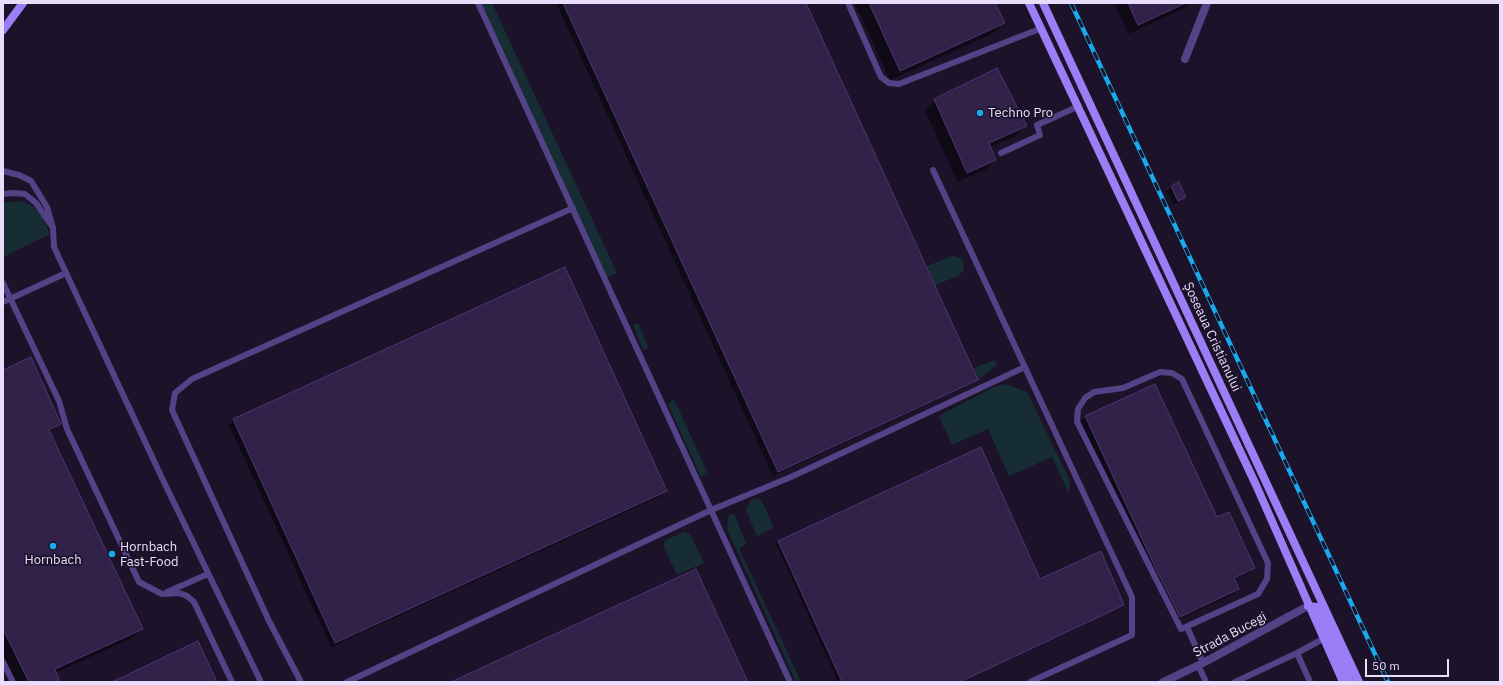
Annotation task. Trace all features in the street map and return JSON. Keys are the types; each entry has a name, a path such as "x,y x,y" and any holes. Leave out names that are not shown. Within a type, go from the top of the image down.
{"main road":[{"path":"3,30 23,3"},
{"name":"Șoseaua Cristianului","path":"1029,3 1256,486 1343,682"},
{"name":"Șoseaua Cristianului","path":"1043,3 1359,682"},
{"name":"Șoseaua Cristianului","path":"1308,606 1317,607 1350,682"}],"street":[{"path":"1185,59 1207,3"},
{"name":"Strada Bucegi","path":"1163,682 1200,664 1308,606"}],"lane":[{"path":"478,3 790,682"},
{"path":"849,5 882,78 889,83 899,84 1042,28"},
{"path":"1001,153 1040,135 1037,125 1078,106"},
{"path":"933,170 1132,597 1132,635 1030,682"},
{"path":"3,171 20,174 31,181 47,207 53,228 54,247 208,574 261,682"},
{"path":"3,194 25,194 36,203 53,228"},
{"path":"301,682 269,621 172,410 175,392 203,374 573,208"},
{"path":"3,302 66,272"},
{"path":"3,283 59,401 67,429 139,582 162,594 178,593 194,602 232,682"},
{"path":"347,682 711,510 791,477 1025,367"},
{"path":"1160,372 1172,373 1182,379 1268,563 1267,579 1258,594 1186,627 1181,629 1078,422 1078,409 1085,398 1094,392 1123,388 1160,372"},
{"path":"162,594 208,574"},
{"path":"1186,627 1206,682"},
{"path":"1235,682 1323,639"},
{"path":"1297,653 1310,682"},
{"path":"3,662 13,682"}],"green space":[{"path":"480,3 492,3 617,273 607,278"},
{"path":"23,201 34,207 42,217 50,234 3,257 3,203"},
{"path":"953,256 962,259 964,265 963,271 958,276 935,285 927,266"},
{"path":"638,323 649,348 643,350 633,325"},
{"path":"995,360 997,364 978,380 974,368"},
{"path":"1006,384 1027,392 1070,481 1069,494 1052,457 1009,476 988,429 952,445 939,417 994,387"},
{"path":"674,399 708,474 701,477 668,404"},
{"path":"757,498 762,501 774,528 757,536 746,510 751,500"},
{"path":"731,514 735,515 746,544 739,548 801,682 796,682 727,529 728,517"},
{"path":"684,532 690,534 704,563 677,575 664,547 665,540"}],"building":[{"path":"563,3 806,3 978,380 778,472"},
{"path":"869,3 995,3 1005,23 900,71"},
{"path":"1128,3 1186,3 1138,25"},
{"name":"Techno Pro","path":"997,68 1027,126 989,143 996,160 967,173 934,99"},
{"path":"1179,182 1186,197 1178,201 1171,186"},
{"path":"565,267 667,491 335,643 233,419"},
{"name":"Hornbach","path":"31,357 61,424 49,430 143,629 55,669 60,682 29,682 3,629 3,370"},
{"path":"1155,384 1217,517 1229,512 1255,568 1234,578 1239,589 1180,617 1155,567 1085,416"},
{"path":"981,447 1040,579 1101,551 1124,605 960,682 842,682 778,541"},
{"path":"696,569 748,682 451,682"},
{"path":"198,641 217,682 112,682"}],"railway":[{"path":"1071,3 1388,682"}],"place":[{"name":"Techno Pro","path":"980,113"},
{"name":"Hornbach","path":"53,546"},
{"name":"Hornbach Fast-Food","path":"112,554"}]}
